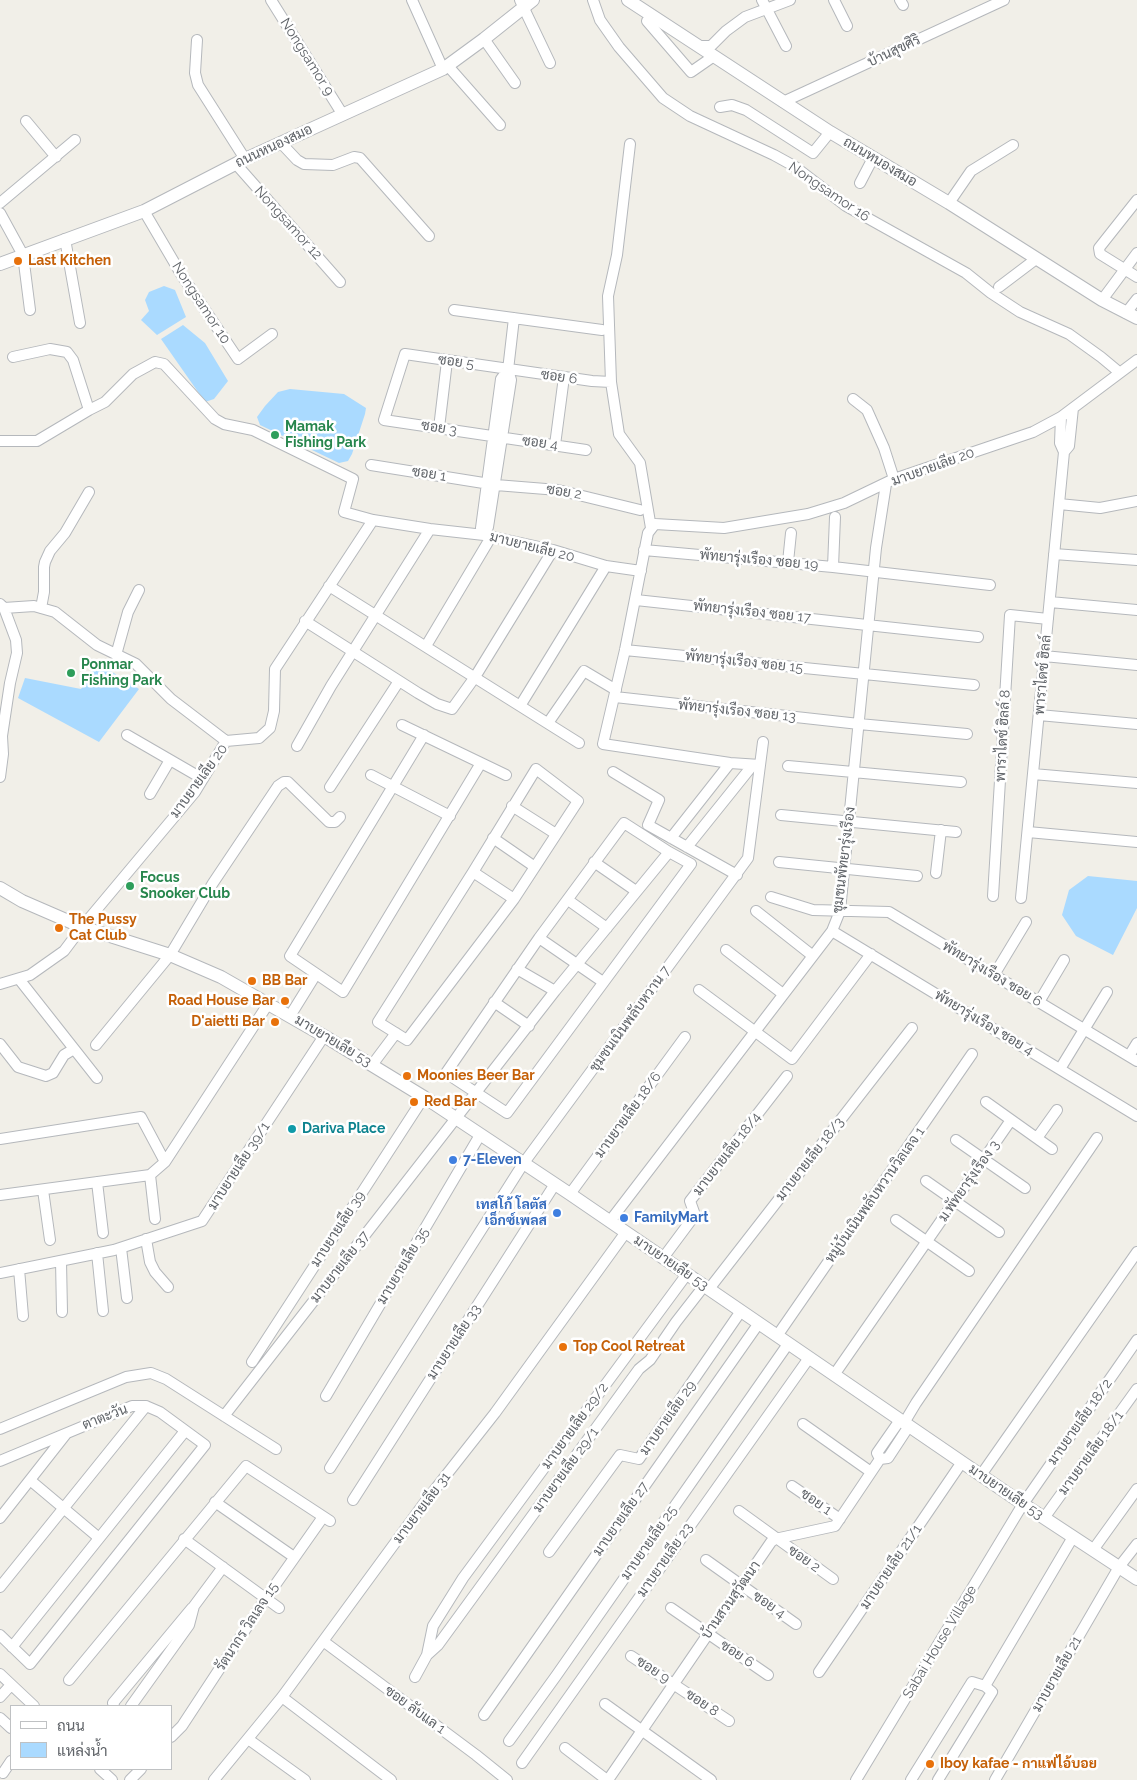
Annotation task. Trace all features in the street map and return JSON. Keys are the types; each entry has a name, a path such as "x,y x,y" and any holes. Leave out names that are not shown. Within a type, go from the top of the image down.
{"street":[{"name":"Nongsamor 9","path":"271,0 343,115"},
{"path":"412,0 446,67 500,125"},
{"name":"Nongsamor 16","path":"593,0 600,20 619,47 664,98 690,116 794,166 846,206 966,273 991,293 1020,312 1069,334 1119,372"},
{"name":"ถนนหนองสมอ","path":"628,0 830,132 949,203 1102,300 1132,315"},
{"path":"699,46 711,46 726,31 764,4 790,0"},
{"path":"834,0 847,26"},
{"name":"บ้านสุขศิริ","path":"783,102 1004,0"},
{"name":"ถนนหนองสมอ","path":"0,264 144,211 240,162 446,67 484,39 525,2"},
{"path":"525,2 550,63"},
{"path":"764,4 786,46"},
{"path":"647,21 691,72 714,56"},
{"path":"484,39 515,83"},
{"name":"Nongsamor 12","path":"197,40 195,73 198,85 240,162 340,282"},
{"path":"720,107 732,105 746,110 813,154 830,132"},
{"path":"26,121 56,157"},
{"path":"0,203 75,140"},
{"path":"281,143 297,160 304,164 333,165 354,157 360,158 429,236"},
{"path":"630,144 617,254 608,296 611,382 619,434 640,463 651,528 644,550 636,600 616,694 603,744 730,763 756,765"},
{"path":"949,203 971,171 1013,145"},
{"path":"860,183 874,158"},
{"path":"1136,204 1099,248 1100,254 1137,277"},
{"name":"Nongsamor 10","path":"144,211 181,274 238,359 272,334"},
{"path":"0,212 23,255 30,310"},
{"path":"65,239 80,323"},
{"path":"1102,300 1137,253"},
{"path":"999,287 1036,259"},
{"path":"1132,315 1137,299"},
{"path":"454,310 602,330"},
{"path":"426,646 487,536 481,528 491,484 498,438 502,378 508,370 514,318"},
{"path":"13,357 50,349 67,352 73,360 89,410"},
{"name":"ซอย 5","path":"384,420 406,354 508,370"},
{"name":"มาบยายเลีย 20","path":"651,528 655,524 724,528 808,514 844,503 890,482 1030,433 1061,417 1137,360"},
{"path":"439,428 447,361"},
{"path":"0,441 37,441 105,402 133,374 155,362 164,364 219,422 253,430 353,479 344,512 373,520"},
{"name":"ซอย 6","path":"508,370 611,382"},
{"path":"555,445 564,377"},
{"path":"853,399 868,410 884,448 890,482"},
{"name":"พาราไดซ์ ฮิลล์","path":"1064,452 1069,446 1073,408"},
{"name":"พาราไดซ์ ฮิลล์","path":"1021,898 1064,452 1060,443 1061,417"},
{"name":"ซอย 3","path":"384,420 498,438"},
{"name":"ซอย 4","path":"498,438 586,450"},
{"name":"ซอย 1","path":"371,465 491,484"},
{"name":"ชุมชนพัทยารุ่งเรือง","path":"610,1221 832,931 840,911 874,571 890,482"},
{"name":"ซอย 2","path":"491,484 558,490 640,510"},
{"path":"41,608 44,592 45,562 50,551 65,533 89,492"},
{"path":"1059,504 1100,508 1137,501"},
{"path":"833,566 836,517"},
{"name":"มาบยายเลีย 20","path":"0,984 30,975 64,951 195,792 226,741 259,738 270,728 274,711 275,669 373,520 487,536 553,550 606,566 641,571"},
{"path":"297,746 331,686 430,529"},
{"path":"788,562 791,533"},
{"path":"305,621 353,653 437,704 452,709 475,677 553,550"},
{"name":"พัทยารุ่งเรือง ซอย 19","path":"644,550 833,566 990,585"},
{"path":"1054,554 1137,560"},
{"path":"520,706 606,566"},
{"path":"329,586 579,743"},
{"path":"116,655 128,612 138,590"},
{"name":"พัทยารุ่งเรือง ซอย 17","path":"636,600 978,637"},
{"path":"1050,602 1137,610"},
{"path":"0,777 3,754 2,736 10,683 17,653 16,640 2,606 34,606 55,612 97,645 136,664 171,699 226,741"},
{"name":"พาราไดซ์ ฮิลล์ 8","path":"993,896 1010,615 1048,619"},
{"name":"พัทยารุ่งเรือง ซอย 15","path":"625,650 974,685"},
{"path":"1044,656 1137,664"},
{"path":"548,723 584,671 616,694"},
{"path":"330,787 399,681"},
{"name":"พัทยารุ่งเรือง ซอย 13","path":"616,694 859,724 967,734"},
{"path":"1039,715 1137,724"},
{"path":"402,725 506,775"},
{"path":"127,735 203,779"},
{"path":"424,735 290,956 343,992 481,763"},
{"name":"ชุมชนเนินพลับหวาน 7","path":"330,1468 523,1164 748,858 756,765 763,742"},
{"path":"150,794 170,760"},
{"path":"671,838 730,763"},
{"path":"687,847 756,765"},
{"path":"788,766 961,782"},
{"path":"536,768 578,801 556,834 514,899 407,1040 378,1022 536,768"},
{"path":"613,772 659,800 648,825 737,875"},
{"path":"1033,774 1137,783"},
{"path":"371,775 450,816"},
{"path":"96,1044 170,955 213,884 278,786 288,782 329,822 335,822 340,817"},
{"path":"512,806 556,834"},
{"path":"781,815 956,832"},
{"path":"624,823 691,864 507,1113 446,1073 594,862 624,823"},
{"path":"936,873 942,830"},
{"path":"1028,832 1137,842"},
{"path":"493,838 535,867"},
{"name":"มาบยายเลีย 37","path":"224,1416 455,1118 529,1026 554,991 669,852"},
{"path":"594,862 636,891"},
{"path":"779,862 917,876"},
{"path":"473,872 514,899"},
{"name":"มาบยายเลีย 53","path":"0,888 22,901 82,927 170,955 221,977 372,1065 424,1097 570,1194 1073,1538 1137,1579"},
{"name":"พัทยารุ่งเรือง ซอย 6","path":"771,897 812,910 890,912 1133,1059"},
{"path":"568,900 608,928"},
{"path":"756,911 813,956"},
{"path":"994,975 1026,922"},
{"name":"พัทยารุ่งเรือง ซอย 4","path":"832,931 1137,1116"},
{"path":"539,938 603,982"},
{"path":"726,950 783,994"},
{"path":"699,990 792,1059 871,954"},
{"path":"1039,1002 1064,960"},
{"path":"518,969 554,991"},
{"path":"290,1016 316,974"},
{"path":"19,979 97,1078"},
{"path":"1060,1069 1107,992"},
{"path":"494,1002 529,1026"},
{"path":"0,1195 150,1175 165,1162 268,1004"},
{"name":"มาบยายเลีย 18/3","path":"707,1288 912,1028"},
{"path":"372,1065 396,1033"},
{"name":"มาบยายเลีย 39/1","path":"0,1273 121,1248 202,1221 324,1036"},
{"name":"มาบยายเลีย 18/6","path":"570,1194 686,1037"},
{"path":"1133,1059 1137,1043"},
{"path":"0,1044 15,1065 46,1076 53,1073 64,1055 74,1049"},
{"name":"หมู่บ้นเนินพลับหวานวิลเลจ 1","path":"777,1336 972,1054"},
{"name":"มาบยายเลีย 18/4","path":"663,1258 695,1214 690,1201 787,1076"},
{"name":"มาบยายเลีย 39","path":"252,1362 424,1097"},
{"path":"986,1102 1052,1149"},
{"path":"1037,1138 1057,1110"},
{"path":"0,1139 141,1117 165,1162"},
{"name":"ม.พัทยารุ่งเรือง 3","path":"834,1375 1011,1120"},
{"name":"มาบยายเลีย 35","path":"326,1396 480,1136"},
{"path":"739,1511 775,1539 835,1526 880,1459 877,1453 904,1423 1098,1138"},
{"path":"956,1140 1025,1188"},
{"path":"150,1175 155,1219"},
{"path":"926,1181 999,1232"},
{"path":"97,1182 103,1233"},
{"name":"มาบยายเลีย 33","path":"353,1500 555,1184"},
{"path":"43,1190 50,1240"},
{"path":"896,1220 969,1271"},
{"name":"มาบยายเลีย 31","path":"214,1780 282,1697 425,1502 495,1413 626,1232"},
{"path":"146,1239 150,1262 168,1287"},
{"path":"121,1248 127,1298"},
{"path":"981,1475 1137,1252"},
{"path":"97,1253 103,1311"},
{"path":"61,1261 62,1312"},
{"path":"19,1269 23,1316"},
{"name":"มาบยายเลีย 29/2","path":"427,1655 433,1626 463,1578 687,1274"},
{"name":"มาบยายเลีย 29/1","path":"427,1655 438,1645 639,1369 650,1360 676,1322 707,1288"},
{"name":"มาบยายเลีย 29","path":"548,1552 620,1455 639,1459 741,1311"},
{"name":"มาบยายเลีย 27","path":"484,1715 759,1324"},
{"name":"มาบยายเลีย 18/2","path":"1023,1504 1137,1340"},
{"name":"มาบยายเลีย 25","path":"509,1740 562,1668 788,1344"},
{"name":"มาบยายเลีย 23","path":"522,1763 809,1358"},
{"path":"0,1430 126,1378 151,1373 166,1378 276,1449"},
{"name":"มาบยายเลีย 18/1","path":"1044,1518 1137,1389"},
{"name":"ตาตะวัน","path":"0,1461 132,1406 146,1406 160,1412 205,1445 30,1664 12,1647"},
{"path":"0,1588 146,1406"},
{"path":"803,1424 871,1472"},
{"path":"0,1635 12,1647 185,1431"},
{"path":"0,1518 68,1432"},
{"name":"มาบยายเลีย 21/1","path":"819,1672 962,1462"},
{"name":"รัตนากร วิลเลจ 15","path":"172,1736 182,1726 294,1557 326,1519 246,1466 215,1502"},
{"path":"30,1480 99,1538"},
{"name":"ซอย 1","path":"792,1486 840,1519"},
{"path":"1093,1550 1137,1489"},
{"path":"69,1680 215,1502 294,1557"},
{"name":"Sabai House Village","path":"856,1780 1023,1504"},
{"path":"985,1686 1073,1538"},
{"path":"184,1539 279,1608"},
{"name":"ซอย 2","path":"775,1539 832,1579"},
{"name":"บ้านสวนสุวัฒนา","path":"608,1780 675,1684 707,1634 775,1539"},
{"name":"มาบยายเลีย 21","path":"995,1780 1119,1568 1137,1544"},
{"path":"706,1560 741,1586"},
{"path":"114,1705 194,1606 223,1567"},
{"name":"ซอย 4","path":"741,1586 796,1624"},
{"path":"132,1705 189,1625 194,1606"},
{"name":"ซอย 6","path":"671,1608 768,1674"},
{"name":"ซอย ลับแล 1","path":"323,1641 507,1780"},
{"path":"415,1677 427,1655"},
{"name":"ซอย 9","path":"631,1656 675,1684"},
{"path":"0,1675 33,1705"},
{"path":"911,1780 972,1682 985,1686 992,1692 938,1780"},
{"name":"ซอย 8","path":"675,1684 729,1721"},
{"path":"0,1697 11,1685"},
{"path":"282,1697 391,1780"},
{"path":"605,1704 711,1780"},
{"path":"0,1718 10,1727"},
{"path":"248,1739 305,1780"},
{"path":"565,1748 608,1780"},
{"path":"3,1773 10,1762"},
{"path":"101,1770 112,1780"},
{"path":"130,1780 140,1770"}],"water":[{"path":"164,286 175,290 186,317 157,335 141,320 149,311 145,300 149,292"},
{"path":"183,325 205,343 228,381 214,399 205,402 161,339"},
{"path":"290,389 344,394 366,408 352,454 348,461 339,463 260,425 257,417 265,406 278,392"},
{"path":"98,663 139,689 99,742 18,698 25,678 81,689"},
{"path":"1088,876 1137,881 1137,908 1113,955 1076,936 1062,915 1069,890"}],"place":[{"name":"Last Kitchen","path":"18,261"},
{"name":"Mamak Fishing Park","path":"275,435"},
{"name":"Ponmar Fishing Park","path":"71,673"},
{"name":"Focus Snooker Club","path":"130,886"},
{"name":"The Pussy Cat Club","path":"59,928"},
{"name":"BB Bar","path":"252,981"},
{"name":"Road House Bar","path":"285,1001"},
{"name":"D'aietti Bar","path":"275,1022"},
{"name":"Moonies Beer Bar","path":"407,1076"},
{"name":"Red Bar","path":"414,1102"},
{"name":"Dariva Place","path":"292,1129"},
{"name":"7-Eleven","path":"453,1160"},
{"name":"เทสโก้ โลตัส เอ็กซ์เพลส","path":"557,1213"},
{"name":"FamilyMart","path":"624,1218"},
{"name":"Top Cool Retreat","path":"563,1347"},
{"name":"Iboy kafae - กาแฟไอ้บอย","path":"930,1764"}]}
